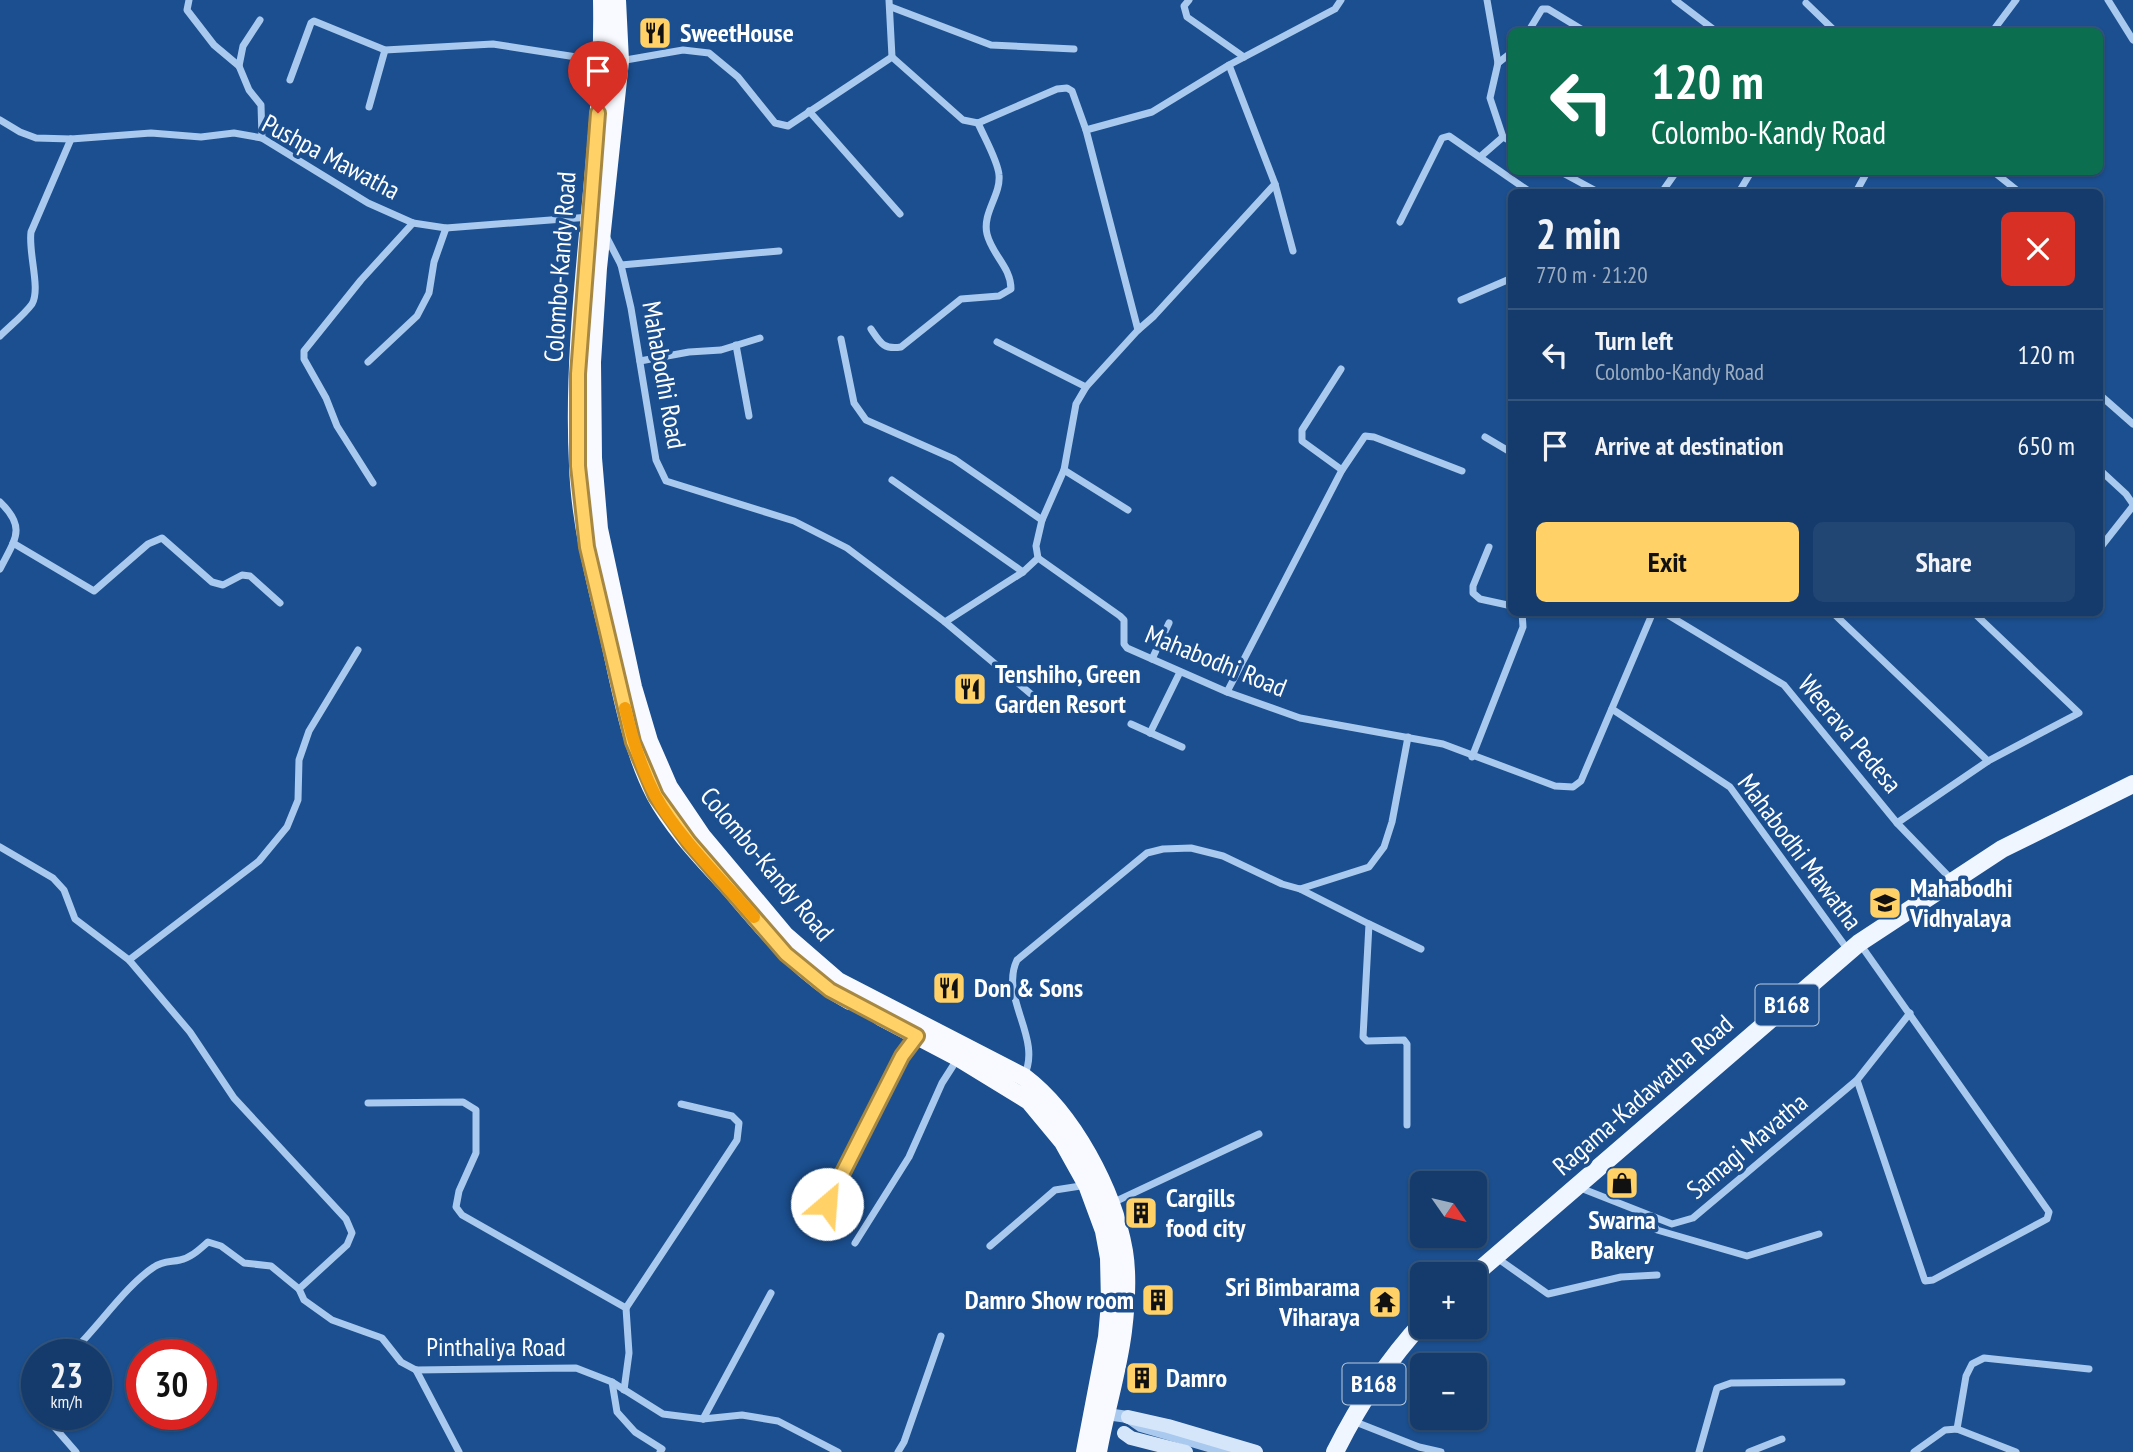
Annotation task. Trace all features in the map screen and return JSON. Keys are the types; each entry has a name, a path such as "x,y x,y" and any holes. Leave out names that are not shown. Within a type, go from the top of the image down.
{"highway":[{"name":"Colombo-Kandy Road","path":"602,0 611,61"},
{"name":"Colombo-Kandy Road","path":"617,0 598,221 592,362 593,458 599,529 633,687 649,741 668,787 702,836 785,935 816,964 838,981 1024,1077 1037,1087 1078,1137 1095,1167 1110,1204 1124,1253 1125,1299 1119,1354 1085,1452"},
{"name":"Colombo-Kandy Road","path":"598,221 578,374 578,466 587,547 633,742 656,796 689,842 786,954 830,990 958,1058 1029,1101 1063,1142 1087,1185 1104,1231 1109,1258 1109,1326 1097,1420 1098,1452"}],"main road":[{"name":"Ragama-Kadawatha Road","path":"1487,1265 1854,947 2003,849 2133,784"},
{"name":"B168","path":"1335,1452 1386,1365 1410,1337"},
{"path":"1128,1417 1256,1452"},
{"path":"1124,1433 1131,1438 1186,1452"}],"street":[{"path":"189,0 187,10 214,45 239,66 249,90 261,105 262,138"},
{"path":"1189,0 1184,6 1187,17 1244,57"},
{"path":"1086,130 1152,112 1229,65 1335,9 1341,0"},
{"path":"1488,0 1498,63 1490,98 1503,136 1508,139"},
{"path":"1675,0 1712,28"},
{"path":"1995,28 2016,0"},
{"path":"2108,0 2133,40"},
{"path":"1806,3 1832,28"},
{"path":"1074,49 991,44 890,4 892,57 963,120 978,123 1057,89 1067,88 1072,91 1086,130 1138,330"},
{"path":"1530,28 1542,9 1548,9 1579,28"},
{"path":"239,66 243,46 260,20"},
{"path":"290,80 314,21 385,50 493,44 611,61 683,50 709,53 738,77 775,123 788,126 892,57"},
{"path":"369,107 385,50"},
{"path":"1498,63 1508,55"},
{"path":"1229,65 1275,184 1293,251"},
{"path":"809,111 900,214"},
{"name":"Pushpa Mawatha","path":"0,120 36,138 71,139 151,133 201,137 234,133 262,138 368,203 413,223 446,228 598,221"},
{"path":"871,329 883,346 891,349 901,347 961,299 999,296 1011,289 1011,276 986,232 988,213 998,186 999,173 978,123"},
{"path":"1400,222 1442,138 1449,136 1527,189"},
{"path":"1480,157 1503,136"},
{"path":"0,336 32,303 36,293 29,246 31,232 71,139"},
{"path":"1566,175 1588,189"},
{"path":"1998,175 2015,189"},
{"path":"945,622 1023,572 1038,558 1036,546 1042,520 1065,470 1076,404 1086,387 1275,184"},
{"name":"Mahabodhi Road","path":"598,221 621,265 631,308 656,460 666,481 794,521 847,548 945,622 1049,710"},
{"path":"373,484 337,426 326,398 304,359 304,351 361,280 413,223"},
{"path":"368,362 417,316 429,293 434,262 446,228"},
{"path":"621,265 779,251"},
{"path":"1461,300 1508,280"},
{"path":"640,361 736,345 760,338"},
{"path":"841,339 854,403 866,421 954,459 1042,520"},
{"path":"996,342 1086,387"},
{"path":"736,345 749,416"},
{"path":"1341,369 1302,430 1301,436 1302,442 1342,470"},
{"path":"2103,398 2133,424"},
{"path":"1227,692 1342,470 1365,436 1374,436 1461,471"},
{"path":"1485,436 1508,450"},
{"path":"1065,470 1128,510"},
{"path":"2103,473 2126,494 2133,505 2103,544"},
{"path":"892,480 1023,572"},
{"path":"0,502 14,516 17,526 13,543 0,569"},
{"path":"13,543 94,591 148,544 162,538 212,582 223,585 243,575 250,576 280,603"},
{"path":"1489,547 1473,586 1473,593 1480,599 1508,605"},
{"name":"Mahabodhi Road","path":"1038,558 1124,620 1125,646 1180,672 1300,718 1443,744 1555,786 1573,788 1581,781 1651,616"},
{"path":"1472,757 1523,627 1522,616"},
{"name":"Weerava Pedesa","path":"1670,616 1784,685 1897,823 1952,881"},
{"path":"1836,616 1988,761"},
{"path":"1897,823 1988,761 2078,713 1977,616"},
{"path":"1152,659 1168,623"},
{"path":"129,960 259,861 287,827 298,800 299,760 309,731 358,650"},
{"path":"1150,733 1180,672"},
{"name":"Mahabodhi Mawatha","path":"1612,709 1730,787 1854,947 1910,1013 2049,1212 2047,1219 1933,1280 1925,1281 1857,1080"},
{"path":"1131,724 1182,747"},
{"path":"1300,889 1369,867 1384,847 1408,737"},
{"path":"0,846 53,878 64,890 75,919 129,960 190,1032 234,1098 346,1219 352,1233 346,1245 299,1289"},
{"path":"1024,1077 1030,1064 1030,1049 1012,983 1012,971 1017,960 1147,853 1163,849 1191,848 1223,856 1282,884 1300,889 1421,949"},
{"path":"1369,924 1363,1037 1367,1041 1404,1040 1407,1044 1407,1125"},
{"name":"Samagi Mavatha","path":"1577,1187 1672,1224 1693,1218 1857,1080 1910,1013"},
{"path":"815,1228 902,1056 917,1036"},
{"path":"855,1243 909,1157 942,1083 958,1058"},
{"path":"368,1103 463,1102 476,1110 476,1153 459,1191 456,1207 462,1215 626,1308"},
{"path":"624,1390 629,1353 626,1308 737,1140 739,1123 732,1116 681,1104"},
{"path":"1110,1204 1259,1134"},
{"path":"990,1246 1055,1190 1087,1185"},
{"path":"1647,1216 1657,1230 1746,1256 1819,1234"},
{"name":"Pinthaliya Road","path":"86,1339 121,1297 154,1266 167,1261 182,1260 208,1242 221,1246 244,1263 271,1266 299,1289 304,1300 332,1321 382,1338 401,1362 416,1370 576,1368 612,1381 663,1415 704,1419 742,1415 778,1421 838,1452"},
{"path":"1496,1257 1548,1294 1622,1278 1657,1275"},
{"path":"704,1419 771,1293"},
{"path":"898,1452 904,1442 941,1336"},
{"path":"1957,1429 1966,1376 1972,1364 1984,1358 2089,1369"},
{"path":"416,1370 459,1452"},
{"path":"612,1381 617,1412 635,1432 662,1449 660,1452"},
{"path":"1699,1452 1717,1388 1731,1383 1842,1382"},
{"path":"1097,1420 1128,1417 1141,1426 1229,1452"},
{"path":"1097,1420 1124,1433 1133,1431 1210,1452"},
{"path":"1352,1420 1419,1447 1441,1452"},
{"path":"1914,1452 1945,1430 1957,1429 2017,1452"},
{"path":"57,1430 76,1452"},
{"path":"1749,1452 1782,1439"}],"slow traffic":[{"path":"625,708 633,742 656,796 689,842 754,917"}],"place":[{"name":"SweetHouse","path":"655,33"},
{"name":"Tenshiho, Green Garden Resort","path":"970,689"},
{"name":"Mahabodhi Vidhyalaya","path":"1885,903"},
{"name":"Don & Sons","path":"949,988"},
{"name":"Swarna Bakery","path":"1622,1183"},
{"name":"Cargills food city","path":"1141,1213"},
{"name":"Damro Show room","path":"1158,1300"},
{"name":"Sri Bimbarama Viharaya","path":"1385,1302"},
{"name":"Damro","path":"1142,1378"}],"route":[{"path":"598,113 578,374 578,466 587,547 633,742 656,796 689,842 786,954 830,990 917,1036 902,1056 827,1204"}]}
